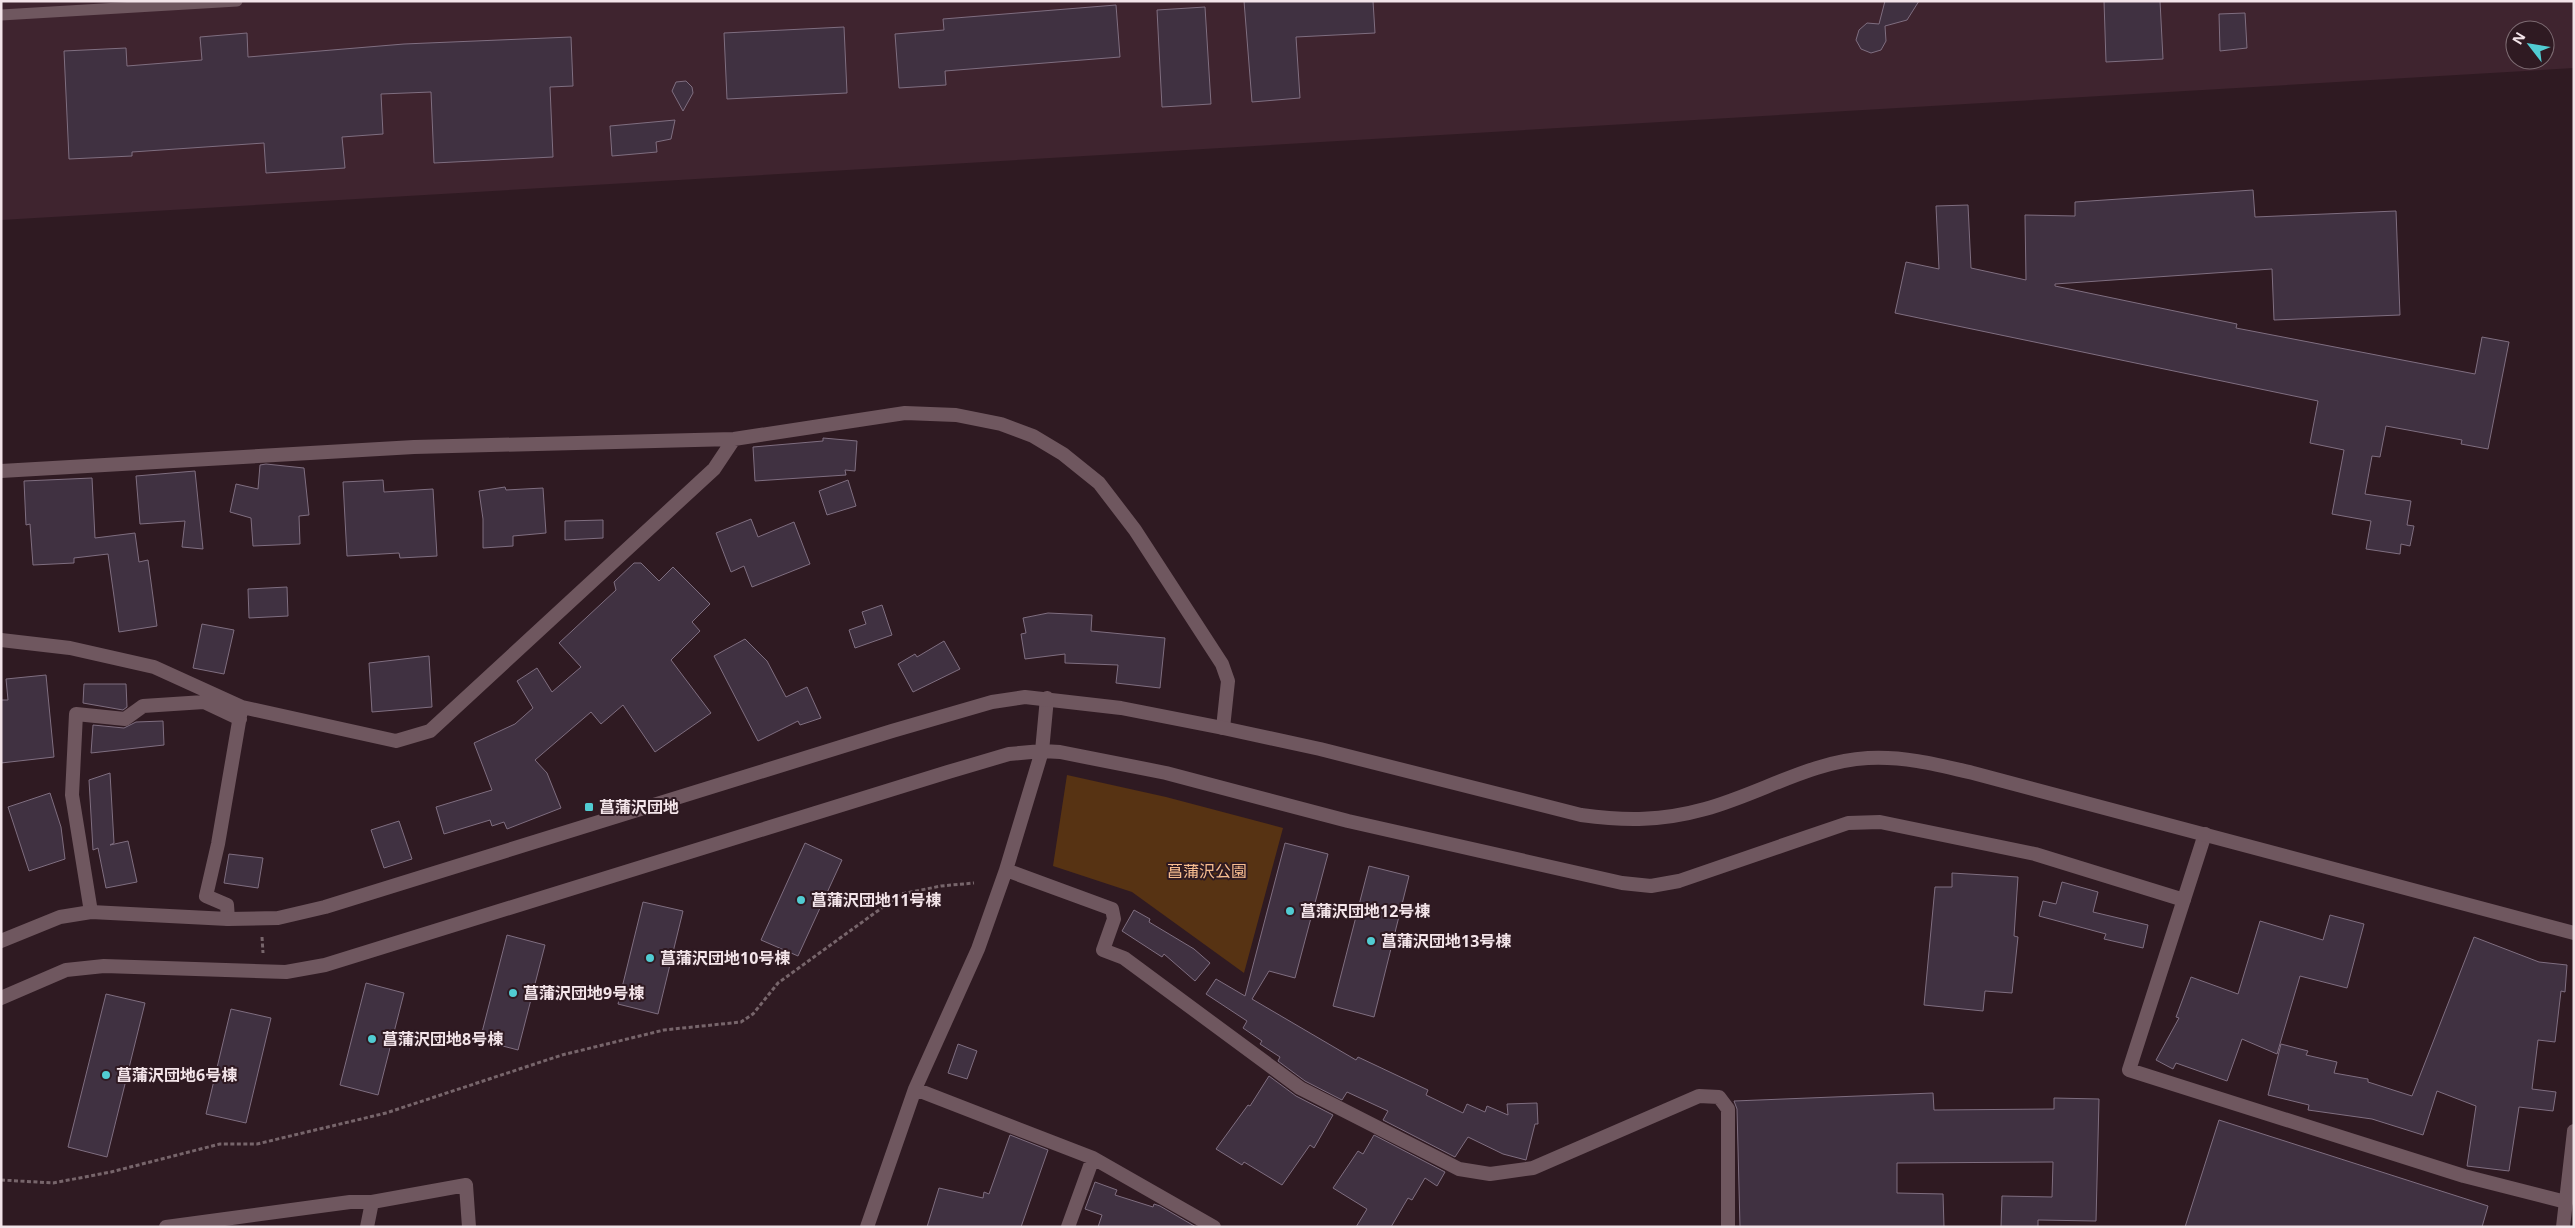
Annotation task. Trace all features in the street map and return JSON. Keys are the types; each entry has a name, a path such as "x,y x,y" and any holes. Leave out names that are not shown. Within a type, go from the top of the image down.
{"street":[{"path":"1,471 414,447 734,439 905,412 956,415 1001,424 1033,436 1063,454 1099,483 1135,530 1211,644 1222,664 1228,682 1223,728"},
{"path":"91,912 72,795 76,714 125,719 143,706 204,702 241,713 396,742 430,731 714,469 734,439"},
{"path":"1,640 70,648 154,667 241,713"},
{"path":"1,941 60,917 91,912 228,918 278,918 325,907 992,702 1025,697 1047,698 1121,708 1223,728 1320,749 1581,815 1622,820 1663,818 1707,809 1823,767 1867,758 1908,758 1974,773 2574,933"},
{"path":"867,1227 915,1089 978,949 1006,870 1042,751 1047,698"},
{"path":"228,918 227,905 206,896 218,844 241,713"},
{"path":"1,998 66,970 94,967 286,972 325,965 948,772 1009,754 1042,751 1068,753 1166,773 1348,821 1622,883 1651,886 1679,882 1848,823 1880,822 2035,854 2184,900"},
{"path":"2205,834 2129,1070 2464,1176 2566,1202"},
{"path":"1006,870 1112,908 1114,919 1103,950 1124,958 1300,1088 1459,1169 1490,1174 1532,1168 1699,1096 1719,1097 1728,1109 1728,1227"},
{"path":"915,1089 1093,1158 1214,1227"},
{"path":"2563,1227 2574,1131"},
{"path":"1068,1227 1093,1158"},
{"path":"167,1227 350,1202 372,1202 466,1185 469,1227"},
{"path":"367,1227 372,1202"}],"lane":[{"path":"1,15 237,1"}],"path":[{"path":"1,1180 53,1182 111,1172 220,1144 257,1144 386,1113 562,1055 664,1030 741,1022 754,1014 778,983 901,894 941,886 974,883"}],"shaded area":[{"path":"1,1 2574,1 2574,68 2555,69 2555,20 2505,20 2505,70 2540,70 1,220"}],"green space":[{"name":"菖蒲沢公園","path":"1067,775 1166,797 1283,828 1244,973 1132,892 1053,866"}],"building":[{"path":"1244,1 1373,1 1375,33 1296,37 1300,98 1252,102"},
{"path":"1885,1 1919,1 1907,20 1885,26 1886,41 1881,50 1871,53 1861,49 1856,40 1859,30 1867,23 1879,24"},
{"path":"2104,1 2160,1 2163,59 2106,62"},
{"path":"1116,5 1120,57 945,71 946,85 899,88 895,34 944,30 943,19"},
{"path":"1205,7 1211,104 1162,107 1157,10"},
{"path":"2245,13 2247,48 2220,51 2219,14"},
{"path":"844,27 847,93 727,99 724,33"},
{"path":"247,33 248,57 404,44 571,37 573,86 550,87 553,157 434,163 431,92 381,94 383,134 342,137 345,168 266,173 264,143 132,152 132,156 69,159 64,51 126,48 127,66 202,60 200,37"},
{"path":"686,81 692,87 693,93 683,111 672,91 676,82"},
{"path":"675,120 671,139 656,142 657,152 612,156 610,126"},
{"path":"2253,190 2255,217 2396,211 2400,315 2274,320 2272,269 2055,284 2055,286 2237,324 2236,328 2475,374 2482,337 2509,342 2488,449 2461,444 2462,440 2386,426 2380,457 2372,456 2365,494 2411,501 2407,525 2414,526 2410,546 2401,544 2400,554 2366,549 2371,521 2332,514 2344,450 2310,443 2318,401 1895,313 1906,262 1939,269 1936,206 1968,205 1971,268 2026,280 2025,215 2075,216 2075,202"},
{"path":"823,438 857,441 855,471 845,470 846,475 755,481 753,447 823,441"},
{"path":"260,465 304,468 309,515 299,516 300,544 253,546 251,518 230,512 236,484 258,489"},
{"path":"195,471 203,549 182,547 185,521 140,524 136,476"},
{"path":"92,478 95,538 135,533 139,562 148,560 157,626 119,632 108,554 74,558 74,563 33,565 30,524 26,525 24,481"},
{"path":"383,480 384,492 433,489 437,556 400,558 399,553 347,556 343,482"},
{"path":"848,480 856,506 827,515 819,491"},
{"path":"505,487 506,490 543,488 546,533 513,536 513,546 483,548 483,519 479,491"},
{"path":"751,519 758,537 794,522 810,564 752,587 744,566 731,572 716,533"},
{"path":"603,520 603,538 565,540 565,521"},
{"path":"634,563 641,563 659,581 673,567 710,604 692,622 700,631 671,660 711,713 655,752 623,705 601,724 591,712 535,760 547,773 561,808 507,829 504,822 492,826 490,820 444,834 436,807 492,790 474,743 515,724 533,708 517,681 537,668 552,692 581,667 559,643 616,590 614,582"},
{"path":"287,587 288,616 249,618 248,589"},
{"path":"882,605 892,635 855,648 849,630 866,624 862,612"},
{"path":"1048,613 1092,615 1091,631 1165,638 1160,688 1116,683 1118,665 1065,663 1065,654 1025,659 1021,634 1026,633 1023,618"},
{"path":"202,624 234,630 224,674 193,668"},
{"path":"745,639 767,661 786,697 807,687 821,718 800,725 798,721 758,741 714,656"},
{"path":"944,641 960,669 913,692 898,664 915,654 917,657"},
{"path":"429,656 432,707 372,712 369,663"},
{"path":"46,675 54,757 1,763 1,700 8,700 6,679"},
{"path":"84,684 126,684 127,707 123,710 83,703"},
{"path":"163,721 164,745 91,753 93,725 124,728 136,722"},
{"path":"110,773 114,843 110,845 128,841 137,882 106,888 98,848 93,850 89,780"},
{"path":"50,793 61,827 65,859 29,871 8,807"},
{"path":"399,821 412,859 384,868 371,830"},
{"name":"菖蒲沢団地11号棟","path":"805,843 842,860 798,956 761,940"},
{"path":"1285,843 1328,854 1295,978 1269,971 1252,999 1356,1060 1358,1057 1428,1090 1426,1095 1463,1113 1467,1104 1485,1112 1487,1106 1508,1115 1507,1104 1537,1103 1538,1124 1535,1124 1526,1160 1503,1154 1468,1137 1455,1157 1383,1120 1388,1111 1347,1092 1342,1100 1305,1081 1278,1061 1280,1057 1260,1044 1262,1041 1243,1028 1247,1021 1206,994 1216,979 1245,996"},
{"path":"229,854 263,858 258,888 224,883"},
{"name":"菖蒲沢団地13号棟","path":"1369,866 1409,876 1374,1017 1333,1006"},
{"path":"1952,873 2018,877 2014,936 2018,937 2012,993 1985,991 1983,1011 1924,1005 1935,887 1952,887"},
{"path":"2062,882 2098,892 2093,912 2148,925 2143,948 2104,939 2106,934 2039,916 2043,901 2056,904"},
{"name":"菖蒲沢団地10号棟","path":"643,902 683,911 658,1014 618,1004"},
{"path":"1134,910 1150,919 1149,922 1194,949 1210,963 1195,981 1164,954 1162,957 1122,931"},
{"path":"2330,915 2364,924 2347,988 2300,976 2277,1054 2242,1039 2227,1081 2176,1063 2173,1069 2156,1060 2179,1018 2176,1017 2191,977 2238,994 2260,921 2323,940"},
{"name":"菖蒲沢団地9号棟","path":"507,935 545,945 518,1050 480,1040"},
{"path":"2474,937 2539,962 2567,965 2565,992 2561,991 2555,1042 2538,1040 2532,1089 2556,1092 2553,1111 2519,1107 2509,1171 2467,1166 2476,1106 2437,1091 2423,1135 2372,1119 2308,1110 2309,1105 2268,1095 2281,1044 2308,1051 2306,1055 2337,1062 2334,1073 2368,1079 2368,1082 2412,1096"},
{"name":"菖蒲沢団地8号棟","path":"366,983 404,993 378,1095 340,1085"},
{"name":"菖蒲沢団地6号棟","path":"106,994 145,1003 107,1157 68,1147"},
{"path":"231,1009 271,1018 246,1123 206,1114"},
{"path":"958,1044 977,1051 967,1079 948,1073"},
{"path":"1269,1076 1296,1096 1333,1115 1314,1148 1310,1145 1282,1185 1244,1162 1242,1165 1216,1149 1248,1105 1250,1106"},
{"path":"1933,1093 1934,1110 2054,1109 2054,1098 2099,1099 2096,1221 2038,1220 2038,1227 2001,1227 2002,1196 2052,1197 2053,1162 1897,1163 1897,1193 1943,1194 1944,1227 1740,1227 1737,1109 1734,1101"},
{"path":"2219,1120 2488,1206 2482,1227 2185,1227"},
{"path":"1010,1135 1048,1150 1021,1227 927,1227 939,1188 983,1198 984,1192 989,1194"},
{"path":"1374,1135 1445,1172 1437,1186 1425,1178 1412,1200 1408,1198 1391,1227 1356,1227 1367,1209 1333,1188 1358,1151 1363,1154"},
{"path":"1095,1182 1117,1190 1115,1195 1153,1207 1154,1204 1160,1206 1196,1227 1098,1227 1102,1215 1085,1209"}],"place":[{"name":"菖蒲沢団地","path":"589,807"},
{"name":"菖蒲沢団地11号棟","path":"801,900"},
{"name":"菖蒲沢団地12号棟","path":"1290,911"},
{"name":"菖蒲沢団地13号棟","path":"1371,941"},
{"name":"菖蒲沢団地10号棟","path":"650,958"},
{"name":"菖蒲沢団地9号棟","path":"513,993"},
{"name":"菖蒲沢団地8号棟","path":"372,1039"},
{"name":"菖蒲沢団地6号棟","path":"106,1075"}]}
